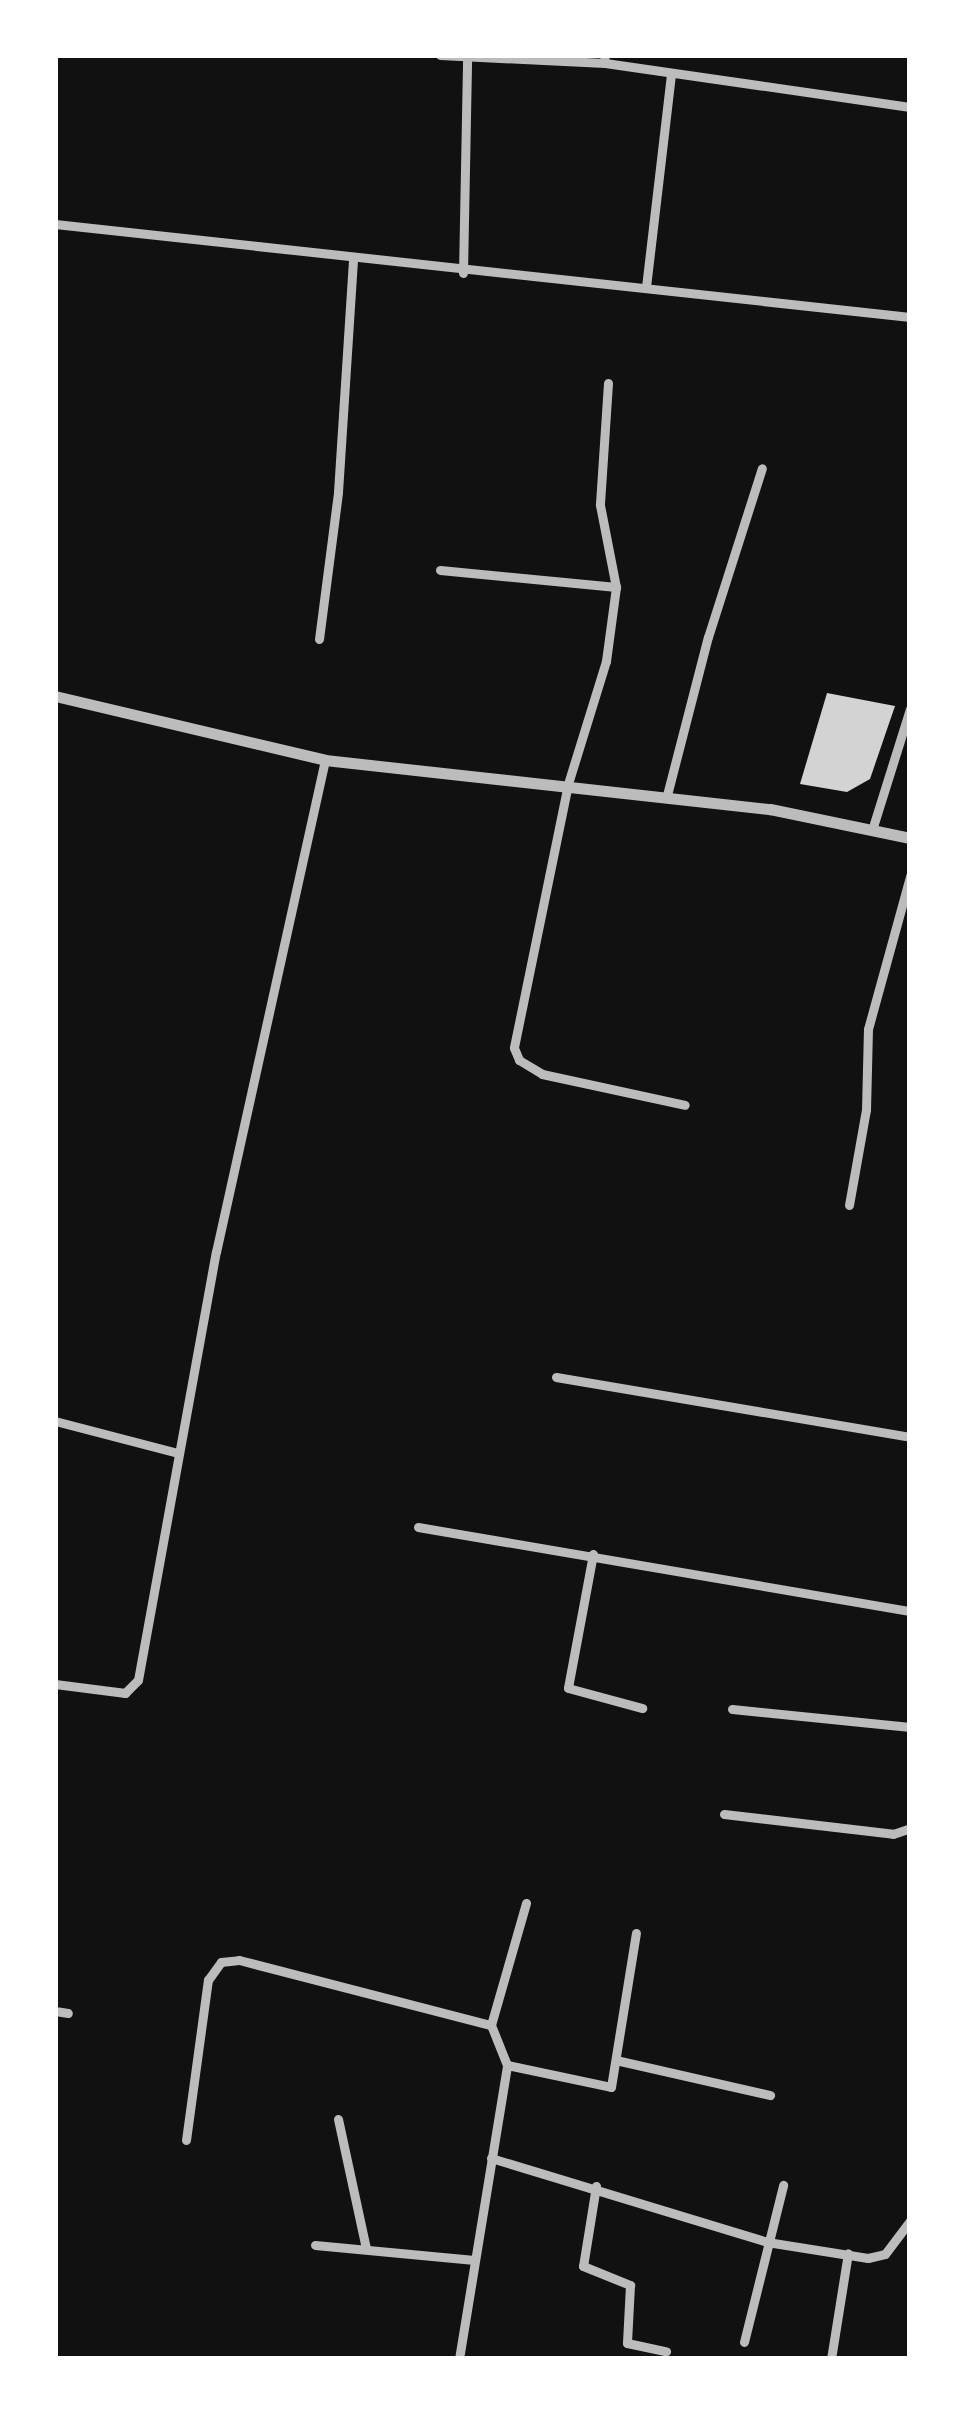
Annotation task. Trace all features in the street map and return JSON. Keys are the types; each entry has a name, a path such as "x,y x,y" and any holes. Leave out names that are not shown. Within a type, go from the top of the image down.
{"street":[{"path":"440,55 604,59 671,74 910,107"},
{"path":"464,272 467,58"},
{"path":"646,287 671,74"},
{"path":"55,224 352,260 646,287 910,318"},
{"path":"319,639 338,492 352,260"},
{"path":"608,384 600,505 616,587 606,661 568,784 514,1048 519,1060 542,1074 685,1105"},
{"path":"667,795 762,468"},
{"path":"440,570 616,587"},
{"path":"55,696 326,760 667,795 910,838"},
{"path":"872,830 910,709"},
{"path":"55,1684 126,1693 134,1687 178,1453 326,760"},
{"path":"849,1205 866,1110 868,1029 910,876"},
{"path":"556,1378 910,1436"},
{"path":"55,1421 178,1453"},
{"path":"418,1527 910,1610"},
{"path":"592,1554 568,1688 642,1708"},
{"path":"732,1710 910,1727"},
{"path":"724,1814 892,1834 910,1828"},
{"path":"460,2359 507,2065 491,2025 526,1903"},
{"path":"507,2065 608,2089 620,2061 636,1933"},
{"path":"186,2140 208,1980 221,1962 240,1960 491,2025"},
{"path":"55,2011 68,2013"},
{"path":"620,2061 770,2095"},
{"path":"338,2119 366,2248"},
{"path":"491,2158 596,2186 767,2242 885,2254 910,2221"},
{"path":"744,2342 782,2185"},
{"path":"596,2186 583,2266 630,2285 627,2343 666,2351"},
{"path":"314,2245 474,2260"},
{"path":"831,2359 848,2253"}],"building":[{"path":"827,693 895,706 870,779 847,792 800,784"}]}
